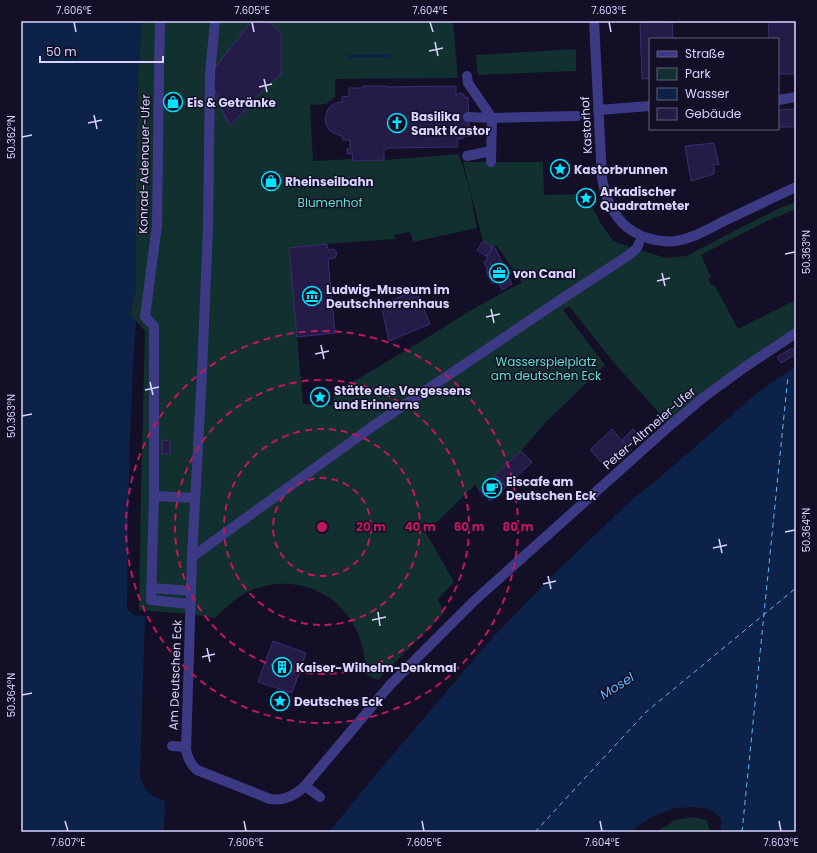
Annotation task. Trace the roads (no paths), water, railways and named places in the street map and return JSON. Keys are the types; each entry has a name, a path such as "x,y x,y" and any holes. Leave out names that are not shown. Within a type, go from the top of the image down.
{"street":[{"name":"Konrad-Adenauer-Ufer","path":"160,21 158,74 157,225 145,317 154,326 154,496 151,600 190,604"},
{"path":"190,604 208,227 210,74 215,21"},
{"name":"Kastorhof","path":"594,21 602,179 604,191 614,212 627,228 641,239"},
{"path":"467,76 468,83 492,118 491,162"},
{"path":"779,100 796,97"},
{"path":"598,110 649,106"},
{"name":"Kastorhof","path":"468,117 492,118 577,116"},
{"path":"467,156 491,151"},
{"path":"192,557 373,426 629,255 637,248 641,239 647,238 674,241 685,239 701,233 796,187"},
{"name":"Peter-Altmeier-Ufer","path":"390,685 474,601 666,429 704,397 796,333"},
{"path":"154,496 195,498"},
{"path":"152,588 191,590"},
{"name":"Am Deutschen Eck","path":"190,604 186,747 188,759 192,766 197,770 270,799 278,800 288,798 296,794 305,786 390,685"},
{"name":"Am Deutschen Eck","path":"172,746 186,747"},
{"path":"305,786 320,797"}],"water":[{"path":"21,21 141,21 138,74 135,225 136,288 130,315 136,321 130,429 127,609 134,615 145,616 140,777 149,793 165,801 164,832 21,832"},
{"path":"392,54 392,57 347,58 347,55"},
{"name":"Mosel","path":"796,366 796,832 722,832 720,817 709,809 693,807 675,808 654,816 629,832 329,832 372,779 493,637 562,566 635,497 658,479 757,393"}],"place":[{"name":"Eis & Getränke","path":"173,102"},
{"name":"Basilika Sankt Kastor","path":"397,123"},
{"name":"Kastorbrunnen","path":"560,169"},
{"name":"Rheinseilbahn","path":"271,181"},
{"name":"Arkadischer Quadratmeter","path":"586,198"},
{"name":"von Canal","path":"499,273"},
{"name":"Ludwig-Museum im Deutschherrenhaus","path":"312,296"},
{"name":"Stätte des Vergessens und Erinnerns","path":"320,397"},
{"name":"Eiscafe am Deutschen Eck","path":"492,488"},
{"name":"Kaiser-Wilhelm-Denkmal","path":"282,667"},
{"name":"Deutsches Eck","path":"280,701"}],"park label":[{"name":"Blumenhof","path":"330,202"},
{"name":"Wasserspielplatz am deutschen Eck","path":"546,368"}]}
